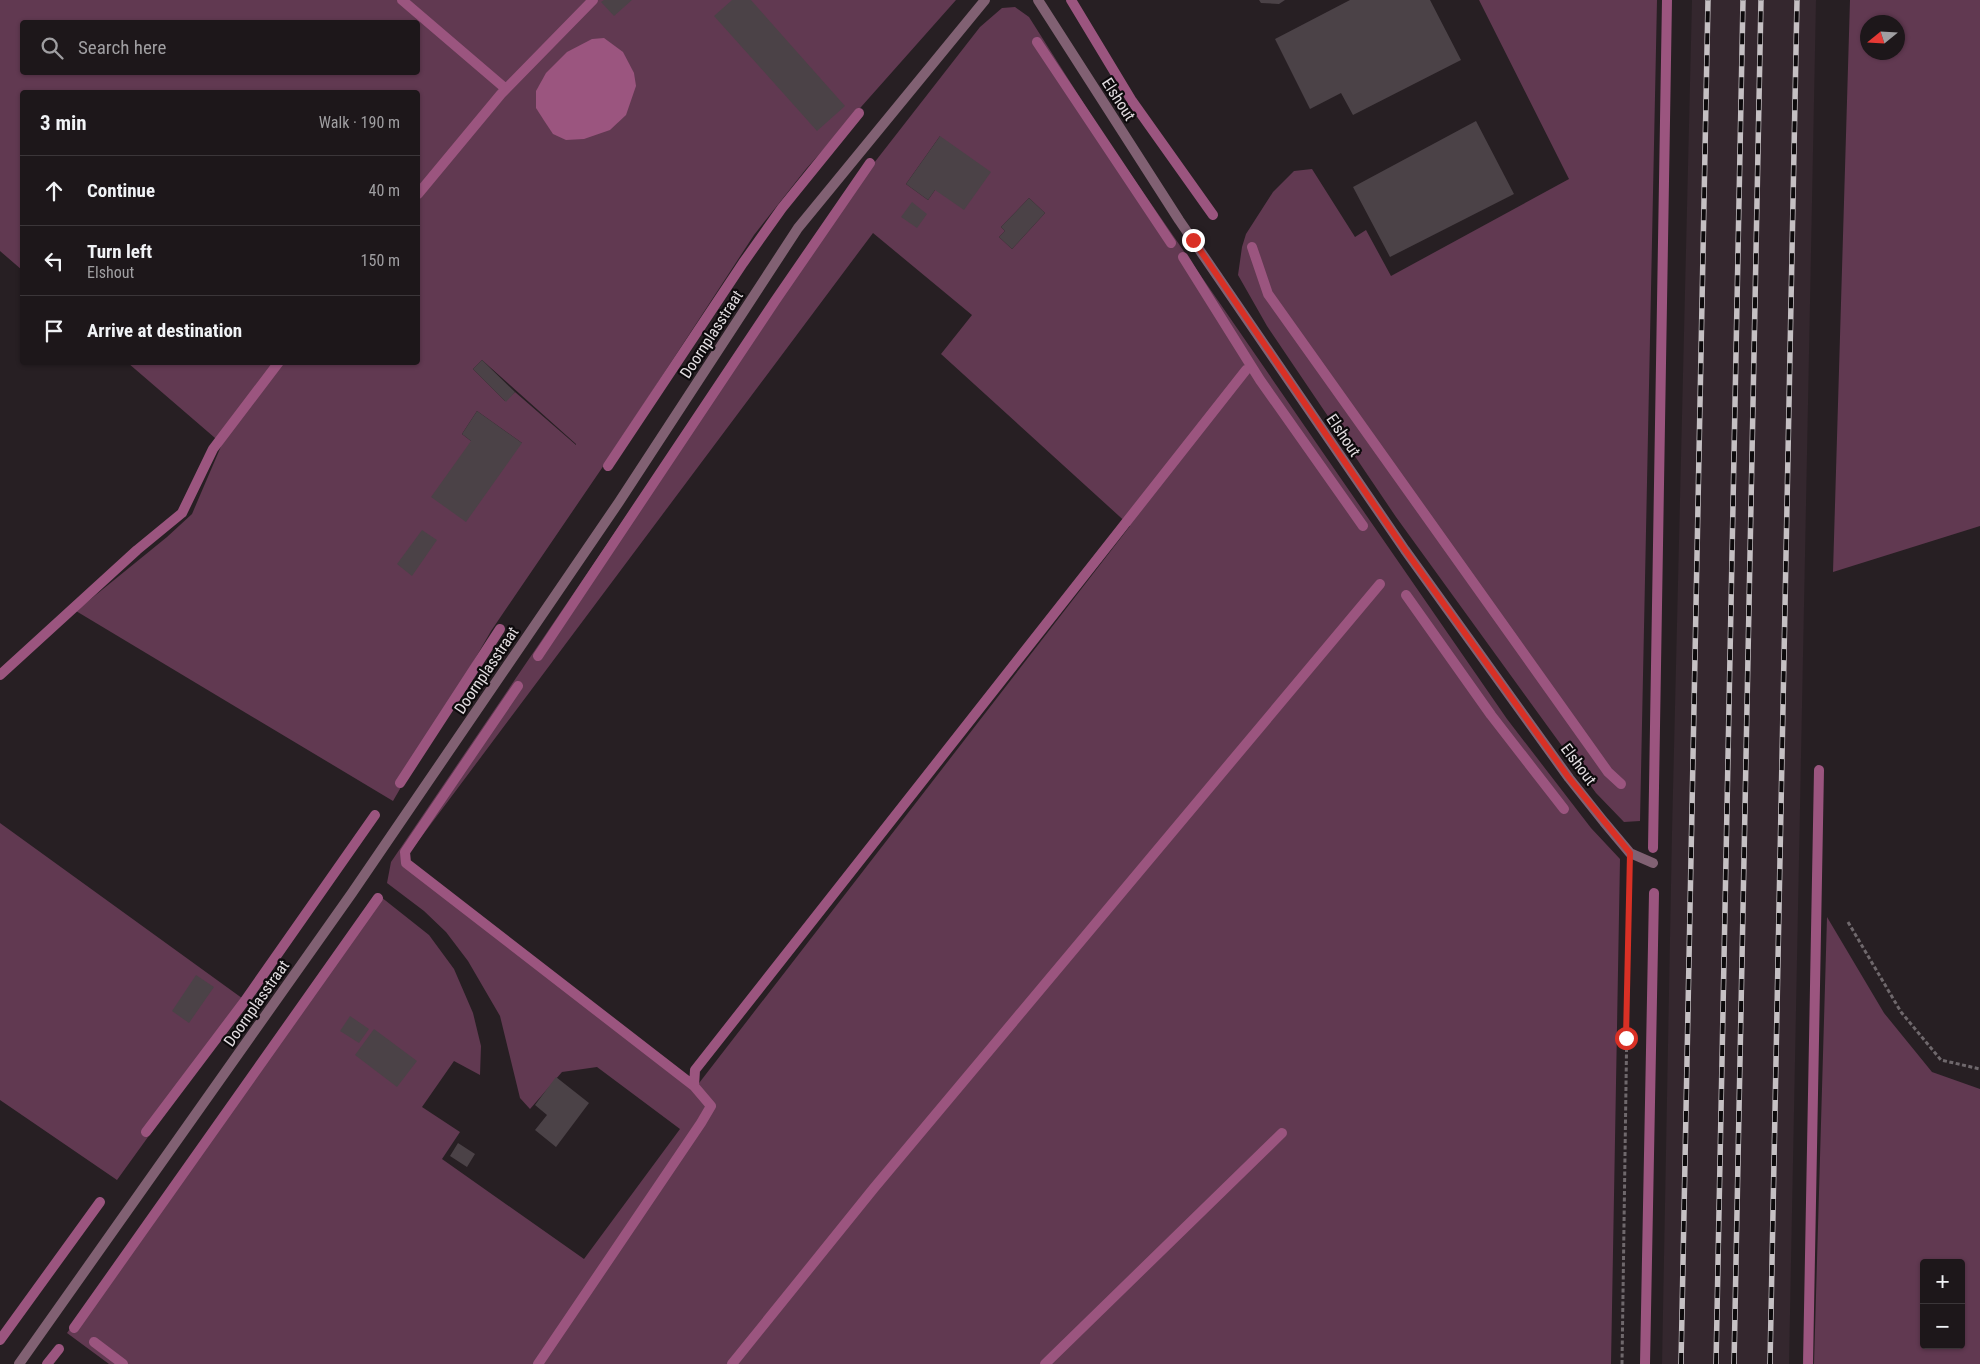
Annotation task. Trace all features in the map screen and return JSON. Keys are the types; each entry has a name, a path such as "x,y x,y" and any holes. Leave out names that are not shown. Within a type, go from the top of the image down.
{"street":[{"name":"Doornplasstraat","path":"19,1364 358,885 618,502 798,228 986,0"},
{"name":"Elshout","path":"1038,0 1179,220 1405,550 1569,778 1630,853 1652,863"}],"path":[{"path":"1622,1364 1630,853"},
{"path":"1848,922 1901,1012 1941,1060 1980,1069"}],"shaded area":[{"path":"0,0 956,0 806,169 754,235 602,468 491,631 393,801 76,611 167,537 192,514 222,444 130,365 420,365 420,90 20,90 20,268 0,251","holes":["482,360 576,444 576,445 515,392 505,401 473,369","477,411 522,443 471,441 462,434"]},
{"path":"1479,0 1657,0 1640,821 1624,822 1596,793 1396,517 1267,326 1238,275 1246,234 1273,192 1294,171 1312,169 1355,237 1366,230 1391,276 1569,179"},
{"path":"1692,0 1816,0 1789,1364 1662,1364 1672,832"},
{"path":"1850,0 1980,0 1980,526 1833,572"},
{"path":"1015,7 1029,17 1105,137 1507,719 1591,828 1620,859 1611,1364 109,1364 67,1333 376,893 429,935 454,969 473,1013 481,1046 480,1075 454,1061 422,1107 460,1132 442,1159 584,1259 680,1129 597,1067 562,1072 530,1109 520,1098 500,1016 468,961 446,932 424,911 387,883 391,862 637,500 874,163 980,27 1002,8","holes":["940,136 935,190 928,200 906,184","1029,198 1045,213 1012,249 999,237 1005,231 1001,227","873,233 972,315 941,354 1130,526 696,1087 404,860"]},
{"path":"604,38 623,52 634,73 636,86 626,115 610,130 584,139 566,140 553,134 536,108 536,91 546,73 567,52 592,39"},
{"path":"0,823 246,1001 117,1180 0,1100"},
{"path":"1827,917 1884,1013 1932,1072 1980,1089 1980,1364 1814,1364"}],"building":[{"path":"604,0 632,0 614,16 601,2"},
{"path":"732,0 751,0 845,106 817,131 714,16"},
{"path":"1259,0 1285,0 1279,4 1261,3"},
{"path":"1350,0 1430,0 1461,60 1353,115 1341,93 1310,109 1275,39"},
{"path":"1476,121 1514,194 1390,257 1353,187"},
{"path":"940,136 991,172 964,210 935,190 928,200 906,184"},
{"path":"1029,198 1045,213 1012,249 999,237 1005,231 1001,227"},
{"path":"912,202 927,214 917,228 901,217"},
{"path":"482,360 515,392 506,402 473,369"},
{"path":"477,411 522,443 466,522 431,497 471,441 462,434"},
{"path":"422,530 437,540 412,576 397,564"},
{"path":"196,975 214,987 189,1023 172,1011"},
{"path":"350,1016 369,1029 359,1043 340,1031"},
{"path":"374,1029 417,1061 397,1087 355,1055"},
{"path":"556,1077 589,1103 556,1147 535,1130 547,1115 535,1105"},
{"path":"458,1143 475,1154 467,1167 450,1156"}],"waterway":[{"path":"402,0 506,89"},
{"path":"420,192 501,94 593,0"},
{"path":"1071,0 1132,101 1213,215"},
{"path":"1653,848 1667,0"},
{"path":"1037,42 1171,243"},
{"path":"608,466 743,263 782,208 859,113"},
{"path":"538,656 775,301 870,163"},
{"path":"1252,247 1268,294 1608,772 1621,784"},
{"path":"1183,257 1260,380 1363,526"},
{"path":"0,675 137,550 182,513 213,449 277,365"},
{"path":"538,1364 711,1106 694,1086 695,1070 1246,370"},
{"path":"732,1364 874,1188 1380,584"},
{"path":"1406,595 1491,715 1564,809"},
{"path":"400,783 500,629"},
{"path":"518,686 405,852 406,863 694,1086"},
{"path":"1808,1364 1819,770"},
{"path":"146,1132 244,1002 375,815"},
{"path":"1645,1364 1654,893"},
{"path":"74,1328 378,898"},
{"path":"1045,1364 1282,1133"},
{"path":"0,1340 100,1202"},
{"path":"94,1342 123,1364"},
{"path":"47,1364 59,1349"}],"railway":[{"path":"1681,1364 1708,0"},
{"path":"1716,1364 1743,0"},
{"path":"1734,1364 1761,0"},
{"path":"1770,1364 1797,0"}],"route":[{"path":"1193,240 1405,550 1569,778 1630,853 1626,1038"}]}
